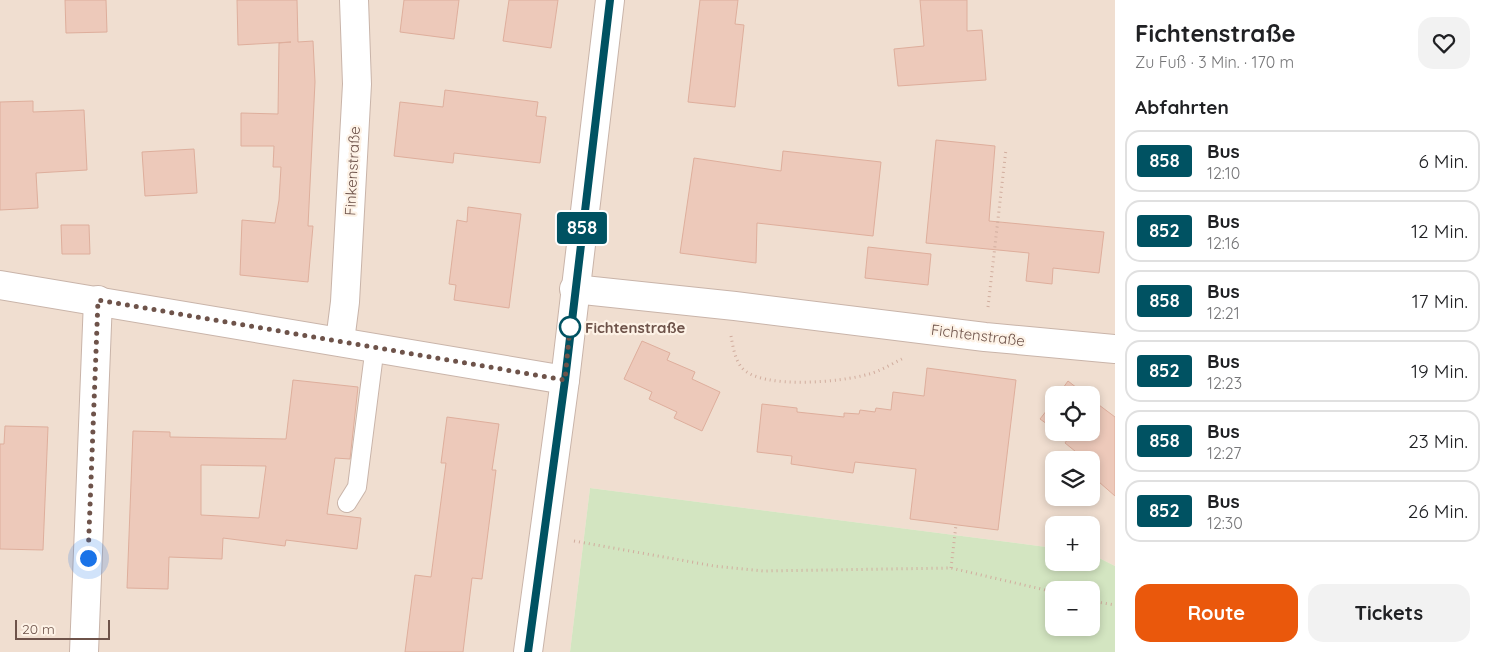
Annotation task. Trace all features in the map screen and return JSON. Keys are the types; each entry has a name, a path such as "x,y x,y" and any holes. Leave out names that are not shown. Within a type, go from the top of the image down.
{"street":[{"name":"Finkenstraße","path":"340,341 345,302 357,84 354,0"},
{"path":"528,652 565,380 574,288 610,0"},
{"path":"0,285 375,346 565,380"},
{"name":"Fichtenstraße","path":"574,288 985,337 1115,349"},
{"path":"84,652 98,300"}],"lane":[{"path":"347,503 357,487 375,346"}],"path":[{"path":"985,337 1006,149"},
{"path":"735,306 731,336 736,360 744,370 760,378 776,380 806,382 838,381 870,374 905,357 911,327"},
{"path":"951,568 956,525"},
{"path":"544,535 714,566 763,571 951,568 1045,590"},
{"path":"1100,602 1115,605"}],"shaded area":[{"path":"0,0 1115,0 1115,566 1100,558 1100,516 1045,516 1045,547 590,488 570,652 0,652"}],"green space":[{"path":"590,488 1045,547 1045,571 1100,571 1100,558 1115,566 1115,652 570,652"}],"building":[{"path":"65,0 106,0 107,32 66,33"},
{"path":"237,0 297,0 298,42 313,41 315,82 308,226 313,226 308,282 240,275 242,220 275,223 279,200 281,167 273,167 274,146 241,146 241,113 278,114 279,43 291,42 238,45"},
{"path":"404,0 459,0 454,39 400,32"},
{"path":"509,0 558,0 551,48 503,41"},
{"path":"700,0 738,0 735,24 744,25 735,107 688,102"},
{"path":"920,0 967,0 967,31 982,30 986,80 898,86 894,49 924,46"},
{"path":"445,90 538,102 536,116 546,117 540,163 454,153 453,163 394,156 400,102 443,107"},
{"path":"33,101 33,112 84,110 87,170 36,173 38,208 0,210 0,102"},
{"path":"936,140 995,146 989,221 1104,232 1099,273 1053,268 1052,284 1026,281 1029,253 926,243"},
{"path":"194,149 197,193 145,196 142,152"},
{"path":"783,151 881,162 873,236 757,223 756,263 680,253 694,158 781,171"},
{"path":"468,207 521,214 509,308 454,300 456,285 449,284 457,220 467,222"},
{"path":"61,225 89,225 90,254 62,254"},
{"path":"868,247 931,254 928,285 865,278"},
{"path":"642,341 670,353 667,360 695,372 692,379 720,392 702,431 674,418 677,412 649,399 652,392 624,379"},
{"path":"927,368 1016,380 998,530 910,519 916,469 855,462 853,473 791,464 792,456 757,452 762,404 797,408 797,412 844,417 844,413 859,414 860,410 875,412 876,408 891,410 893,392 924,396"},
{"path":"293,380 358,387 350,459 335,458 327,514 361,518 357,549 286,540 285,546 223,538 222,559 169,557 168,589 127,588 133,431 170,432 170,437 286,439","holes":["201,465 266,466 259,518 201,515"]},
{"path":"1068,381 1074,386 1064,386"},
{"path":"1100,406 1115,417 1115,496 1100,483 1100,451 1075,451 1065,443 1066,441 1100,441"},
{"path":"1045,413 1045,423 1040,419"},
{"path":"447,417 499,424 492,470 496,470 482,579 472,578 463,652 405,652 415,575 431,577 446,463 441,463"},
{"path":"5,426 48,427 43,550 0,549 0,444 4,444"}],"bus line":[{"name":"858","path":"528,652 565,380 574,288 610,0"}],"place":[{"name":"Fichtenstraße","path":"570,327"}],"route":[{"path":"88,558 98,300 565,380 570,327"}]}
